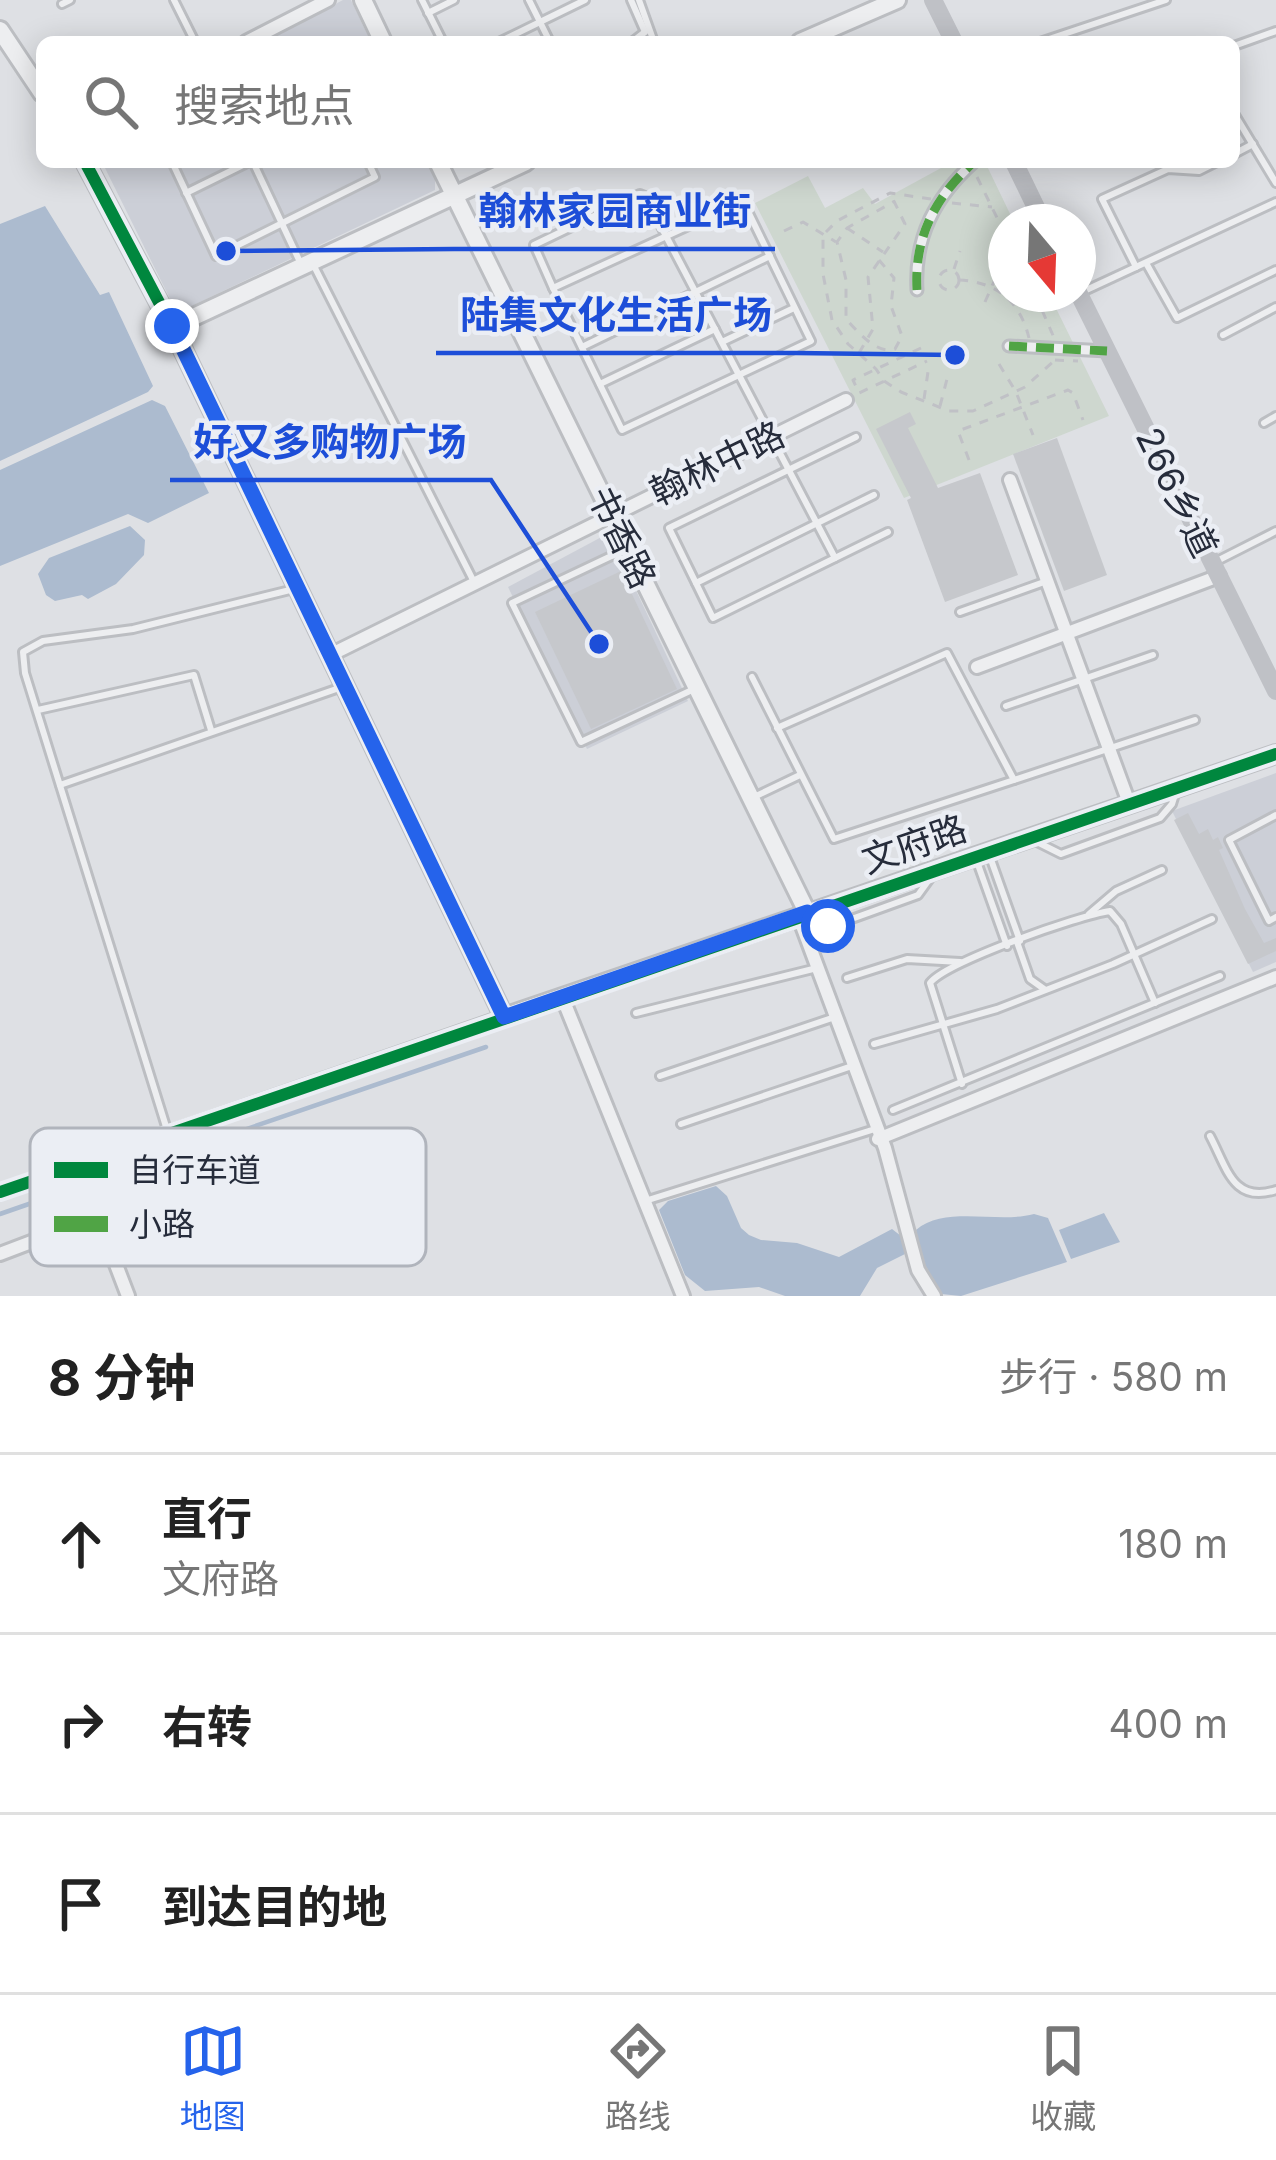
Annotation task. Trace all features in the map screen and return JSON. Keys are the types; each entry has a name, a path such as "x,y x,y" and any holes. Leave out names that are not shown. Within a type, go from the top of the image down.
{"main road":[{"path":"933,0 951,36"},
{"path":"1016,168 1034,204"},
{"name":"266乡道","path":"1088,312 1276,692"}],"street":[{"path":"258,36 328,0"},
{"path":"363,0 379,36"},
{"path":"814,36 897,0"},
{"path":"0,30 36,84"},
{"path":"88,168 172,326 504,1017 182,1128"},
{"name":"书香路","path":"441,168 751,798 802,914"},
{"path":"172,326 512,168"},
{"path":"916,290 919,249 928,218 969,168"},
{"path":"1009,346 1107,351"},
{"name":"翰林中路","path":"330,655 846,400"},
{"path":"1010,480 1129,803"},
{"path":"977,667 1215,569"},
{"name":"文府路","path":"504,1017 1276,754"},
{"path":"802,914 817,968 885,1148 918,1270 934,1296"},
{"path":"876,1134 1276,977"},
{"path":"563,999 683,1296"},
{"path":"0,1192 30,1181"},
{"path":"0,1254 30,1243"},
{"path":"117,1266 128,1296"}],"lane":[{"path":"174,0 192,36"},
{"path":"422,0 439,36"},
{"path":"428,13 454,0"},
{"path":"529,0 547,36"},
{"path":"512,36 585,0"},
{"path":"635,0 645,32 640,36"},
{"path":"635,0 651,36"},
{"path":"1058,36 1166,0"},
{"path":"1240,44 1276,31"},
{"path":"1240,123 1276,183"},
{"path":"1240,151 1253,144"},
{"path":"1264,163 1276,157"},
{"path":"175,168 216,256 375,177 371,168"},
{"path":"186,193 238,168"},
{"path":"254,168 475,584"},
{"path":"1136,267 1102,199 1168,169 1205,168"},
{"path":"553,288 666,233 679,232 743,201 811,341 738,375 622,430 535,253 534,245 640,194 649,201 666,233 722,342 738,375 770,437 835,558"},
{"path":"1096,285 1276,202"},
{"path":"582,347 770,256"},
{"path":"1146,263 1177,318 1276,270"},
{"path":"722,342 795,308"},
{"path":"1222,335 1276,308"},
{"path":"600,384 715,329"},
{"path":"1264,423 1276,416"},
{"path":"856,437 669,528 712,618 889,532"},
{"path":"696,583 874,495"},
{"path":"1215,569 1276,532"},
{"path":"628,549 512,603 580,742 696,687"},
{"path":"960,612 1047,581"},
{"path":"166,1128 23,652 31,645 133,629 298,588"},
{"path":"777,728 947,652 1014,780"},
{"path":"1006,706 1154,655"},
{"path":"37,710 194,675 211,730"},
{"path":"752,677 828,835 840,840 1195,720"},
{"path":"60,785 345,686"},
{"path":"751,798 800,776"},
{"path":"1029,837 1061,854 1160,818 1177,788"},
{"path":"1276,815 1228,840 1269,920 1276,917"},
{"path":"982,853 1030,979 1028,997"},
{"path":"982,853 1007,946"},
{"path":"1086,917 1116,891 1162,870"},
{"path":"962,1084 930,983 961,962 1110,911 1121,924 1155,1003"},
{"path":"874,1044 1028,997 1212,919"},
{"path":"847,977 907,959 961,962"},
{"path":"636,1013 817,968"},
{"path":"893,1110 1220,976"},
{"path":"1030,979 1045,990"},
{"path":"659,1076 835,1017"},
{"path":"681,1124 852,1066"},
{"path":"644,1201 876,1134"},
{"path":"1210,1136 1244,1192 1257,1196 1276,1190"}],"path":[{"path":"975,168 991,204"},
{"path":"858,355 874,319 866,284 905,224 890,193"},
{"path":"988,207 890,193 837,221 823,235 828,308 841,334 884,381 940,407 973,411 1016,392 1048,370 1057,348 1042,312"},
{"path":"879,260 896,286 891,306 902,336 895,349 886,352 846,319 837,242 847,228 895,201"},
{"path":"784,231 803,221 837,242"},
{"path":"847,228 885,253"},
{"path":"953,270 960,250"},
{"path":"953,270 941,274 942,287 952,290 959,280"},
{"path":"953,270 959,280"},
{"path":"959,280 988,285"},
{"path":"985,302 988,294"},
{"path":"1020,312 1030,347"},
{"path":"921,348 853,380 859,393 928,363 923,401"},
{"path":"899,358 905,371"},
{"path":"999,364 1033,435"},
{"path":"940,407 946,379"},
{"path":"969,460 958,431 1022,407 1071,390 1083,420"}],"shaded area":[{"path":"351,0 368,36 274,36"},
{"path":"105,168 431,168 435,190 177,313"},
{"path":"941,168 988,168 1005,204 988,204 988,312 1058,312 1109,416 904,498 755,203 808,176 825,208 863,188 875,204"},
{"path":"609,533 688,701 587,749 508,587"},
{"path":"1276,773 1276,962 1253,972 1172,811"}],"water":[{"path":"45,206 100,295 109,292 153,386 0,461 0,224"},
{"path":"152,400 165,406 209,493 148,523 128,514 0,566 0,470"},
{"path":"130,526 145,540 144,555 116,584 88,599 82,595 55,601 46,595 38,574 49,558"},
{"path":"716,1186 727,1196 741,1228 761,1240 797,1243 839,1257 892,1229 901,1236 905,1254 877,1268 860,1296 785,1296 759,1287 705,1291 685,1275 659,1210 668,1201"},
{"path":"1104,1213 1120,1242 1071,1259 1059,1230"},
{"path":"1034,1214 1048,1218 1067,1262 961,1296 941,1294 923,1261 916,1230 942,1218"}],"building":[{"path":"910,412 916,424 908,428 938,488 980,473 1018,575 945,602 907,500 911,498 876,429"},
{"path":"1057,438 1107,575 1064,591 1013,454"},
{"path":"621,571 677,689 591,729 535,612"},
{"path":"1188,813 1199,834 1208,829 1213,840 1218,837 1223,848 1219,850 1245,909 1264,943 1276,938 1276,951 1248,964 1174,820"}],"waterway":[{"path":"250,1128 486,1047"},
{"path":"0,1214 30,1204"}],"marked path":[{"path":"917,290 923,235 948,189 968,168"},
{"path":"1009,346 1107,351"}],"cycle path":[{"path":"88,168 172,327 504,1017"},
{"path":"186,1128 1276,754"},
{"path":"0,1192 30,1182"}],"place":[{"name":"翰林家园商业街","path":"226,251"},
{"name":"陆集文化生活广场","path":"955,355"},
{"name":"好又多购物广场","path":"599,644"}],"route":[{"path":"172,326 504,1017 807,912 828,926"}]}
